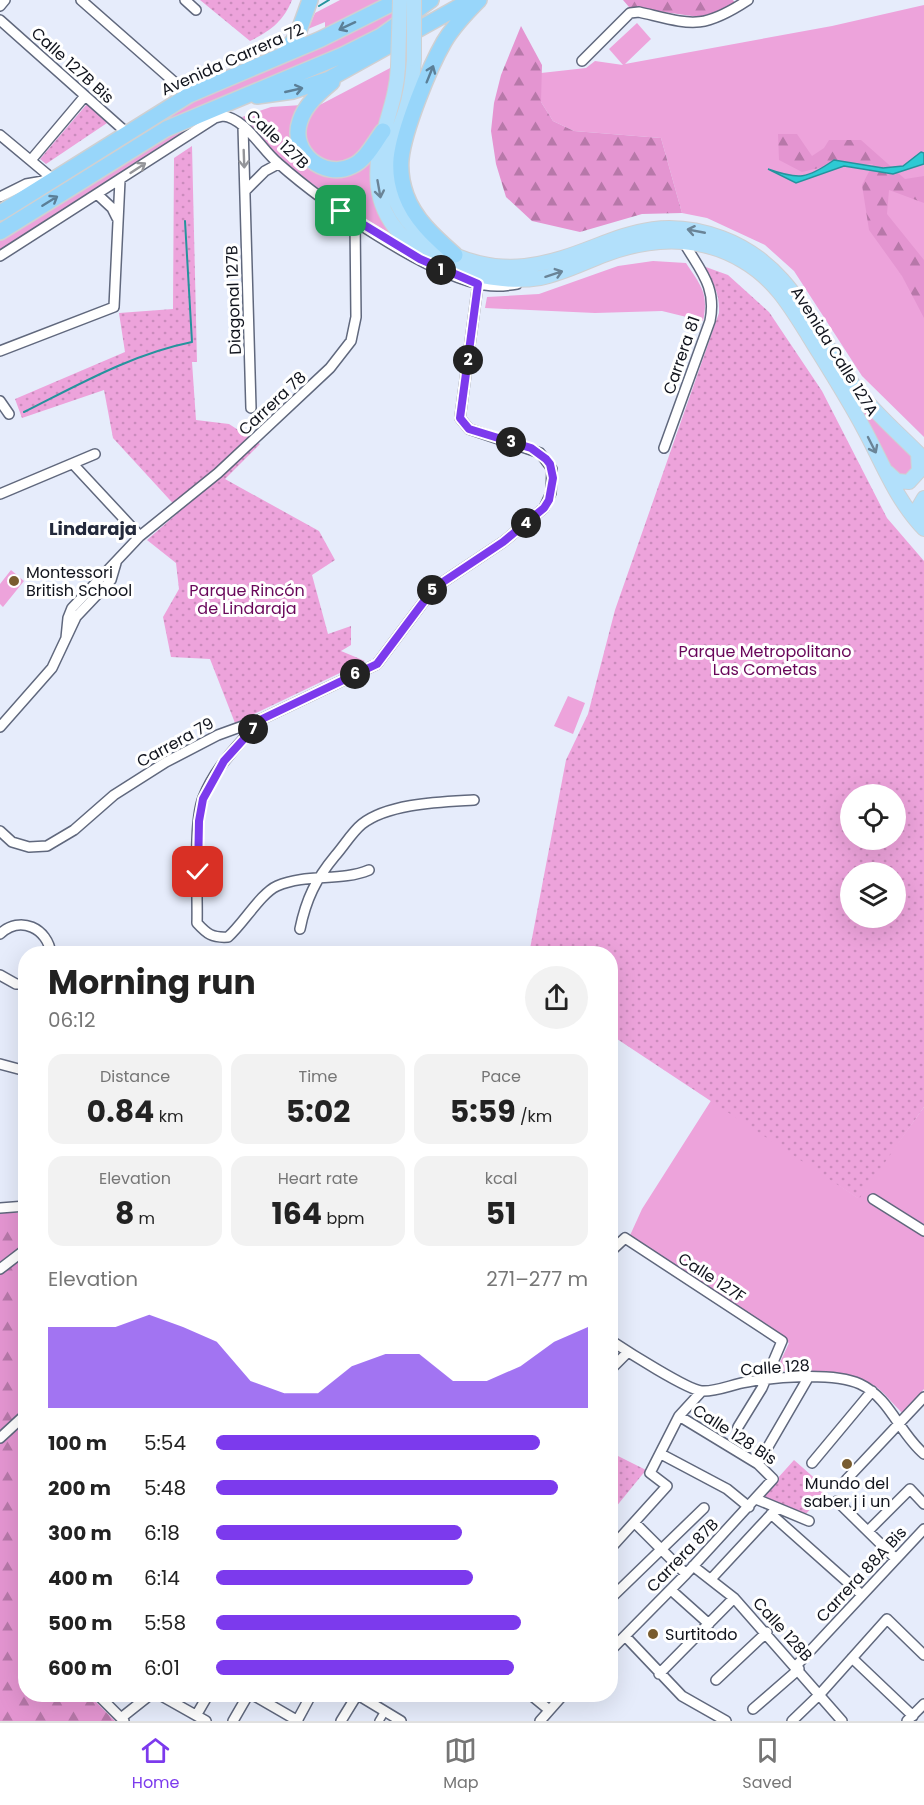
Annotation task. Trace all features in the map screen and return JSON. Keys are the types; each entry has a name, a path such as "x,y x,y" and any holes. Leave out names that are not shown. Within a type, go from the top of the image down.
{"highway":[{"path":"282,55 297,36 310,0"},
{"name":"Avenida Carrera 72","path":"0,213 189,95 282,55 399,0"},
{"path":"381,36 431,0"},
{"path":"0,232 146,140 186,119 332,60 455,0"},
{"path":"236,99 300,89 344,72 471,0"},
{"path":"455,255 434,236 412,208 406,194 401,161 405,142 441,49 453,30 479,0"},
{"path":"344,72 316,96 300,119 298,139 306,156 313,163 328,169 353,166 363,158 383,131"}],"main road":[{"name":"Avenida Calle 127A","path":"399,0 398,67 393,107 383,131 377,158 378,189 387,211 402,234 422,252 466,272 507,280 552,276 633,245 684,241 732,254 775,285 845,396 901,502 922,527"},
{"name":"Avenida Calle 127A","path":"414,0 414,59 411,94 391,162 392,185 400,208 414,229 455,255 483,264 509,267 547,261 642,230 683,229 723,238 762,260 784,279 857,390 921,456"},
{"path":"884,468 897,481 909,482 919,471 921,456"},
{"path":"922,527 917,510 924,498"}],"street":[{"path":"0,6 5,0"},
{"path":"81,0 189,95"},
{"path":"185,0 196,10"},
{"path":"582,61 630,13 639,12 699,24 723,17 747,0"},
{"name":"Calle 127B Bis","path":"0,20 127,133"},
{"path":"31,160 85,96"},
{"name":"Calle 127B","path":"120,180 214,118 228,116 243,126 278,164 355,219 420,259 478,284 504,286 530,279"},
{"name":"Diagonal 127B","path":"243,126 252,408"},
{"path":"0,135 54,180"},
{"path":"245,191 265,171 278,164"},
{"name":"Avenida Carrera 72","path":"0,196 33,181 54,180"},
{"path":"0,256 120,180"},
{"path":"0,351 114,307 120,180"},
{"path":"97,195 112,208 118,220"},
{"name":"Carrera 78","path":"0,727 52,668 66,638 73,615 116,561 140,536 250,444 330,368 346,349 354,332 356,317 355,219"},
{"name":"Carrera 81","path":"664,448 710,321 713,302 711,292 684,241"},
{"name":"Carrera 79","path":"0,831 12,842 29,848 47,846 74,830 114,795 166,762 234,728 262,719 377,664 434,588 503,542 544,508 553,486 552,469 540,453 469,429 460,418 478,284"},
{"path":"0,400 9,414"},
{"path":"0,494 95,454"},
{"path":"73,464 140,536"},
{"path":"262,719 224,761 203,799 199,821 197,922 207,935 216,938 228,937 275,886 318,876 352,877 369,870"},
{"path":"300,929 305,903 318,876 361,824 410,806 474,800"},
{"path":"0,934 10,927 30,926 46,937 49,946"},
{"path":"0,975 18,984"},
{"path":"0,1064 18,1069"},
{"path":"873,1198 924,1231"},
{"path":"0,1208 18,1207"},
{"name":"Calle 127F","path":"618,1245 625,1238 782,1342"},
{"path":"0,1269 18,1255"},
{"name":"Calle 128 Bis","path":"738,1427 766,1379 782,1342"},
{"path":"618,1345 700,1392 679,1416 650,1473 666,1486 618,1541"},
{"path":"618,1362 628,1352"},
{"path":"758,1464 808,1378"},
{"name":"Calle 128","path":"700,1392 766,1379 846,1379 872,1391 890,1410 898,1426 923,1452"},
{"path":"812,1462 872,1391"},
{"path":"846,1479 924,1397"},
{"name":"Calle 128 Bis","path":"679,1416 758,1464 773,1478"},
{"path":"0,1438 18,1421"},
{"path":"661,1454 727,1489 749,1507"},
{"name":"Carrera 87B","path":"618,1643 749,1507 773,1478"},
{"path":"868,1531 910,1489 924,1504"},
{"path":"756,1499 774,1511 862,1595"},
{"path":"837,1501 896,1559"},
{"path":"618,1591 704,1508"},
{"path":"774,1511 809,1521"},
{"path":"711,1579 774,1511"},
{"path":"635,1523 686,1574"},
{"name":"Carrera 88A Bis","path":"753,1709 797,1667 924,1529"},
{"name":"Calle 128B","path":"693,1566 734,1598 797,1667 842,1721"},
{"path":"671,1590 710,1624"},
{"path":"659,1674 734,1598"},
{"path":"792,1721 820,1694 887,1618 924,1655"},
{"path":"716,1680 766,1632"},
{"path":"625,1636 682,1696 726,1721"},
{"path":"852,1658 910,1718 924,1704"},
{"path":"107,1702 122,1719 142,1702"},
{"path":"174,1702 206,1721"},
{"path":"197,1714 204,1702"},
{"path":"234,1721 244,1702"},
{"path":"265,1702 297,1721 307,1702"},
{"path":"341,1721 353,1702"},
{"path":"369,1702 401,1721"},
{"path":"540,1702 548,1709"},
{"path":"540,1721 556,1702"},
{"path":"379,1721 385,1711"}],"green space":[{"path":"200,0 292,0 275,25 250,41"},
{"path":"340,0 385,0 325,30 325,22 308,29 315,13"},
{"path":"407,0 421,0 371,33 343,47 182,114 0,227 0,220 178,107 365,26"},
{"path":"623,0 733,0 735,3 706,18 629,7"},
{"path":"924,5 924,437 862,376 794,271 765,245 707,218 682,213 661,138 574,131 553,121 541,102 541,73 586,68 595,61 623,65 609,49 637,23 651,39 625,64 832,26"},
{"path":"521,26 542,65 541,102 553,121 574,131 661,138 682,213 642,214 580,232 532,221 506,197 496,164 491,131 494,103 501,75"},
{"path":"408,57 404,89 387,150 386,181 391,200 405,224 418,238 441,254 457,262 490,271 525,272 560,264 607,244 635,236 682,233 706,237 742,252 763,267 796,303 805,318 763,269 739,253 696,238 665,235 635,238 546,272 510,276 484,273 434,254 414,238 397,219 386,196 381,170 383,151 401,95 405,59"},
{"path":"394,66 388,105 370,142 346,164 321,162 305,137 312,109"},
{"path":"87,104 107,123 46,164 40,159"},
{"path":"302,105 296,117 320,170 372,155 398,238 314,185 276,154 242,117 271,107"},
{"path":"226,107 0,252 0,238 170,134"},
{"path":"778,134 797,134 812,156 824,148 829,140 861,140 905,179 924,176 924,203 889,190 887,214 924,260 924,318 902,276 869,230 862,185 873,164 827,166 802,172 779,160"},
{"name":"Parque Rincón de Lindaraja","path":"192,146 197,362 192,362 196,420 229,424 260,444 225,479 319,531 335,560 312,575 328,634 351,626 351,645 341,651 365,661 235,723 210,659 171,657 163,617 179,589 176,563 147,540 180,511 113,438 104,390 22,418 15,399 125,352 119,313 173,309 174,158"},
{"path":"653,261 686,263 704,296 703,321 662,311 595,313 485,308 487,297 539,294 618,266"},
{"name":"Parque Metropolitano Las Cometas","path":"703,266 728,275 769,312 822,391 887,518 924,561 924,1107 859,1199 618,1040 618,946 531,946 566,760 588,714 615,610 719,313 717,294"},
{"path":"805,318 826,350 842,377 836,368"},
{"path":"842,377 865,406 913,455 915,468 912,474 900,478 890,470"},
{"path":"11,570 24,581 3,607 0,604 0,584"},
{"path":"568,696 585,703 573,734 554,726"},
{"path":"712,1099 858,1198 924,1107 924,1389 902,1413 879,1389 856,1377 829,1372 776,1371 789,1343 627,1242 642,1209"},
{"path":"0,1213 18,1213 18,1702 96,1702 115,1721 0,1721"},
{"path":"618,1456 646,1470 618,1504"},
{"path":"794,1460 828,1490 803,1517 760,1498"}],"water":[{"path":"921,152 924,153 924,164 893,174 844,166 796,183 768,169 788,175 802,176 817,171 834,160 883,168 903,166"}],"waterway":[{"path":"319,6 329,0"},
{"path":"24,412 127,362 192,342 185,221"}],"place":[{"name":"Montessori British School","path":"14,581"},
{"name":"Mundo del saber j i un","path":"847,1464"},
{"name":"Surtitodo","path":"653,1634"}],"district":[{"name":"Lindaraja","path":"93,529"}],"route":[{"path":"198,872 199,821 203,799 224,761 262,719 377,664 389,645 434,588 526,524 544,508 553,486 552,469 540,453 531,448 469,429 460,418 478,284 454,276 420,259 341,211"}]}
